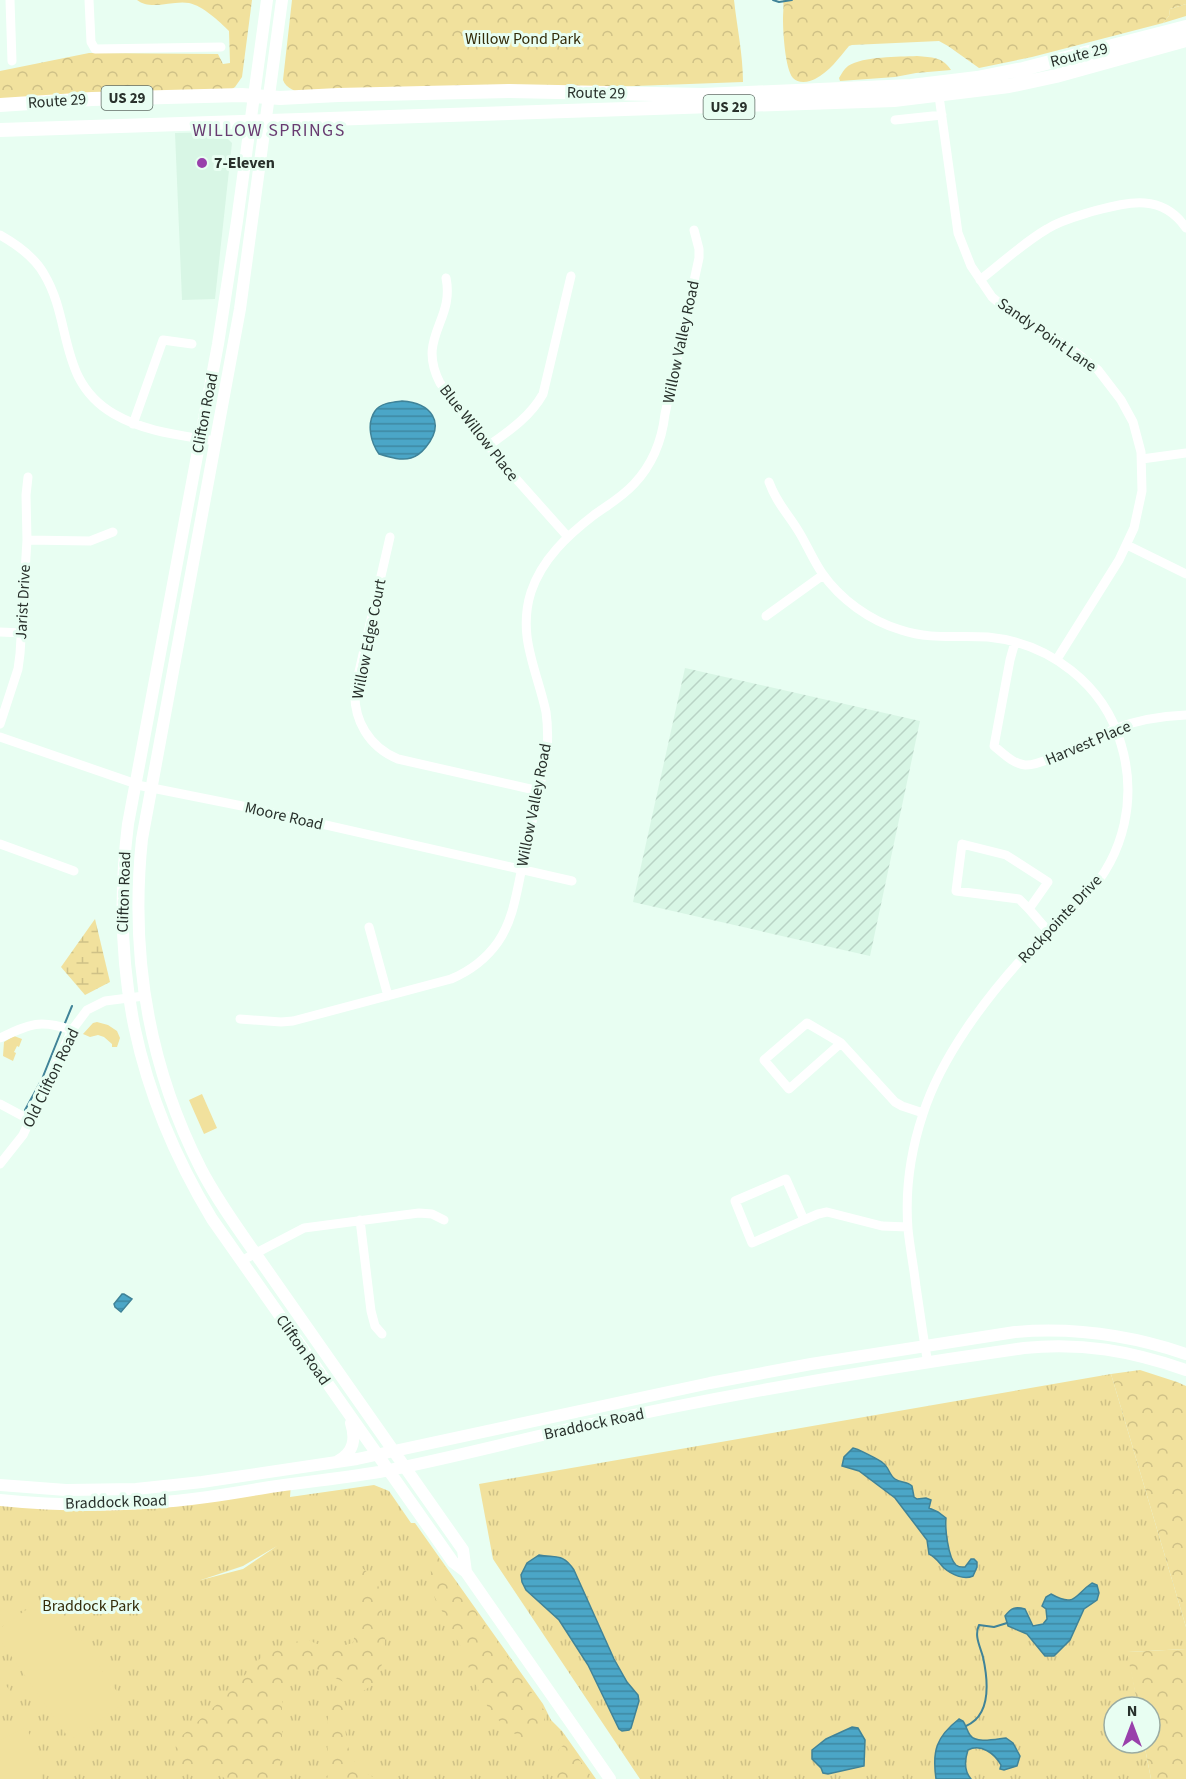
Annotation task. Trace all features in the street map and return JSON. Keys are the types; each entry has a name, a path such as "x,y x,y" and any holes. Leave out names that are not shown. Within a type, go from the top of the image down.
{"main road":[{"name":"Clifton Road","path":"267,0 218,344 128,824 123,877 123,956 128,998 144,1066 157,1107 168,1135 196,1191 344,1408 453,1562 466,1572 610,1779"},
{"name":"Clifton Road","path":"282,0 240,309 142,839 138,896 139,956 144,996 158,1062 176,1114 201,1170 238,1230 463,1550 466,1572"},
{"name":"Route 29","path":"0,105 104,98 242,95 268,98 509,91 703,95 911,86 977,78 1023,69 1186,27"},
{"name":"Route 29","path":"0,130 843,103 939,96 1009,86 1056,76 1186,40"},
{"name":"Braddock Road","path":"0,1485 66,1490 136,1489 207,1482 378,1455 711,1383 1015,1332 1064,1330 1096,1332 1156,1344 1186,1354"},
{"name":"Braddock Road","path":"0,1500 48,1504 148,1503 389,1470 762,1390 1024,1348 1054,1345 1096,1347 1129,1353 1186,1370"},
{"path":"336,1462 346,1456 353,1443 354,1433 344,1408"}],"street":[{"path":"10,0 12,61"},
{"path":"89,0 91,42 95,49 221,47"},
{"name":"Sandy Point Lane","path":"939,96 958,233 968,260 992,297 1012,314 1073,350 1104,377 1121,400 1133,422 1142,459 1141,502 1127,545 1057,659"},
{"path":"895,120 942,115"},
{"path":"980,280 1038,235 1058,223 1122,204 1135,202 1158,206 1174,215 1186,228"},
{"name":"Willow Valley Road","path":"240,1019 293,1022 451,979 484,959 498,942 507,925 547,753 548,726 528,648 526,630 528,602 540,572 549,558 587,520 628,490 643,473 655,452 663,430 699,258 694,230"},
{"path":"0,235 16,245 43,272 58,307 68,355 76,373 94,398 111,413 149,429 215,441"},
{"path":"488,446 524,420 538,404 543,394 571,276"},
{"name":"Blue Willow Place","path":"446,278 447,305 432,346 432,363 440,383 501,462 568,537"},
{"path":"133,423 163,340 192,344"},
{"path":"1142,459 1186,453"},
{"name":"Jarist Drive","path":"0,724 18,669 27,540 28,477"},
{"name":"Rockpointe Drive","path":"770,482 779,505 797,528 823,575 856,607 899,630 929,637 991,638 1015,642 1057,659 1091,689 1107,711 1116,728 1124,753 1129,792 1126,822 1108,866 1089,893 1048,931 1006,977 959,1041 938,1078 923,1113 911,1167 908,1227 927,1363"},
{"path":"27,540 90,541 113,532"},
{"name":"Willow Edge Court","path":"390,537 355,689 356,711 364,731 378,747 398,759 539,791"},
{"path":"1127,545 1186,574"},
{"path":"765,616 823,575"},
{"path":"0,632 22,633"},
{"name":"Harvest Place","path":"1015,642 994,746 1022,765 1038,764 1116,728 1156,717 1186,715"},
{"name":"Moore Road","path":"0,737 150,788 253,808 572,880"},
{"path":"0,844 74,871"},
{"path":"1029,909 1048,882 1006,855 962,844 956,891 1019,899 1048,931"},
{"path":"369,927 388,996"},
{"name":"Old Clifton Road","path":"0,1164 23,1135 72,1030 87,1010 105,1001 144,996"},
{"path":"0,1038 23,1027 39,1023 72,1030"},
{"path":"841,1043 789,1089 764,1060 807,1023 841,1043 895,1102 923,1113"},
{"path":"0,1104 30,1120"},
{"path":"804,1220 786,1179 735,1201 752,1243 827,1212 882,1226 908,1227"},
{"path":"242,1261 304,1228 419,1213 432,1214 444,1220"},
{"path":"360,1220 371,1311 375,1326 382,1334"}],"shaded area":[{"path":"221,132 232,143 215,299 182,300 175,133"},
{"path":"685,668 920,721 870,956 633,902"}],"green space":[{"path":"137,0 252,0 242,77 235,87 226,93 0,109 0,71 89,53 218,54 223,64 230,63 229,31 205,11 189,3 149,5"},
{"name":"Willow Pond Park","path":"292,0 734,0 743,82 474,92 304,94 289,88 283,80"},
{"path":"783,0 1186,0 1186,4 1170,9 1169,16 1163,23 1032,57 979,68 939,41 852,45 825,73 804,82 793,78 788,67 784,41"},
{"path":"1186,4 1186,16 1163,23 1169,16 1170,9"},
{"path":"917,56 940,60 951,70 840,81 839,78 848,66 863,60"},
{"path":"95,919 110,982 85,995 61,967"},
{"path":"97,1022 117,1031 120,1038 117,1047 112,1047 112,1044 104,1037 98,1035 90,1037 83,1034 93,1023"},
{"path":"14,1036 22,1039 14,1052 16,1053 13,1061 3,1056 4,1042"},
{"path":"202,1094 217,1128 204,1134 189,1100"},
{"path":"1140,1370 1186,1386 1186,1627 1111,1374"},
{"path":"1111,1374 1186,1627 1186,1649 1128,1652 1136,1695 1102,1695 1102,1755 1146,1755 1151,1779 640,1779 493,1559 479,1484"},
{"name":"Braddock Park","path":"291,1484 290,1497 374,1485 389,1491 411,1523 415,1523 543,1704 551,1720 562,1731 596,1779 0,1779 0,1498 104,1505","holes":["277,1546 243,1569 201,1580 243,1566"]},
{"path":"436,1554 546,1713 539,1738 528,1741 508,1730 490,1711 473,1680 463,1651 432,1592 430,1557"},
{"path":"362,1568 374,1579 381,1595 385,1646 377,1682 363,1691 312,1667 291,1679 282,1702 282,1751 277,1779 226,1779 210,1769 192,1769 175,1762 176,1741 226,1696 267,1651 305,1639 330,1649 353,1643 362,1599"},
{"path":"49,1594 125,1703 70,1740 0,1640 0,1628"},
{"path":"1186,1649 1186,1779 1151,1779 1146,1755 1162,1755 1162,1695 1136,1695 1127,1652"},
{"path":"0,1678 12,1693 18,1707 0,1716"},
{"path":"340,1697 345,1703 346,1737 352,1757 366,1773 377,1779 327,1779 328,1716 332,1702"},
{"path":"26,1727 37,1750 42,1779 0,1779 0,1740"},
{"path":"567,1742 593,1779 554,1779 559,1749"}],"water":[{"path":"402,401 428,410 435,422 432,438 420,454 403,459 379,454 372,439 370,427 372,416 377,408 387,403"},
{"path":"122,1294 132,1299 121,1312 114,1304"},
{"path":"853,1448 881,1461 895,1479 910,1484 914,1497 917,1499 931,1500 929,1508 946,1518 948,1543 953,1561 959,1567 965,1567 971,1559 977,1562 973,1576 958,1576 944,1568 929,1554 927,1540 895,1498 859,1471 842,1466 844,1457"},
{"path":"539,1555 563,1559 574,1570 614,1659 627,1682 638,1695 639,1701 629,1730 619,1729 588,1665 559,1620 526,1590 521,1575 527,1563"},
{"path":"1092,1583 1097,1585 1099,1593 1097,1600 1084,1609 1070,1640 1054,1656 1045,1656 1027,1634 1008,1626 1005,1616 1011,1609 1016,1608 1025,1609 1033,1626 1043,1624 1047,1619 1046,1609 1042,1606 1046,1597 1051,1594 1070,1600"},
{"path":"959,1719 963,1721 973,1738 986,1740 1006,1738 1013,1743 1020,1756 1017,1766 1000,1769 1001,1765 995,1757 983,1749 973,1748 968,1750 966,1761 966,1769 971,1779 936,1779 937,1745 945,1732"},
{"path":"852,1727 858,1728 865,1740 864,1766 828,1774 823,1773 812,1759 812,1750 826,1739"}],"waterway":[{"path":"773,0 779,2 792,0"},
{"path":"65,1023 72,1006"},
{"path":"25,1110 42,1079 62,1029"},
{"path":"966,1726 980,1714 986,1696 985,1666 977,1637 979,1625 994,1627 1007,1623"}],"place":[{"name":"7-Eleven","path":"202,163"}],"district":[{"name":"WILLOW SPRINGS","path":"269,130"}]}
